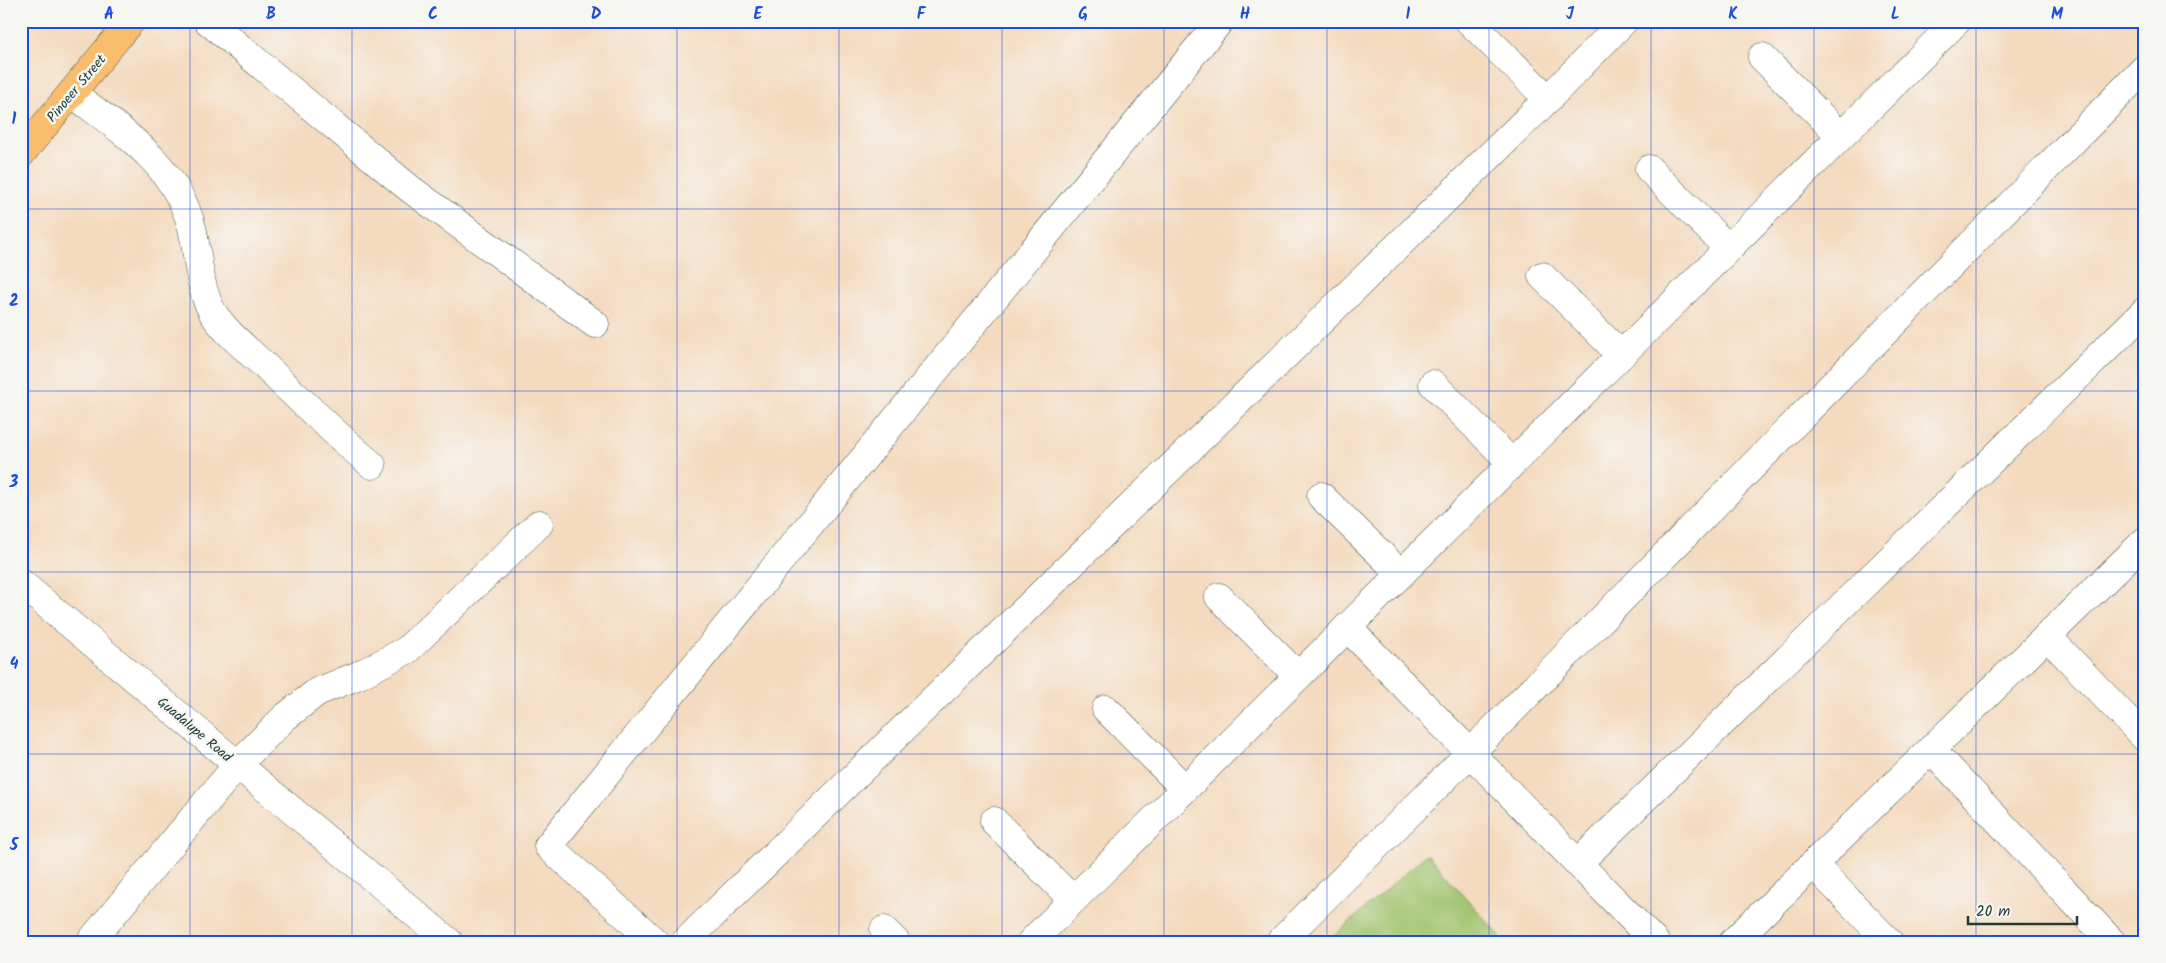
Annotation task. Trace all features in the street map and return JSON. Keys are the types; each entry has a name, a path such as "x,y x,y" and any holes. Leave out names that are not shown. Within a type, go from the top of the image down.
{"main road":[{"name":"Pinoeer Street","path":"21,154 131,21"}],"street":[{"path":"208,21 409,188 595,324"},
{"path":"655,942 548,846 1220,21"},
{"path":"1469,21 1548,100"},
{"path":"685,942 1548,100 1624,21"},
{"path":"1031,942 1841,136 1952,23"},
{"path":"1762,57 1841,136"},
{"path":"1280,942 1470,753 2145,68"},
{"path":"72,93 130,135 169,177 185,203 193,230 198,268 213,312 229,331 325,425 372,464"},
{"path":"1649,170 1728,248"},
{"path":"1542,276 1621,355"},
{"path":"1578,863 2145,311"},
{"path":"1433,384 1512,463"},
{"path":"1321,496 1400,574"},
{"path":"449,942 238,764 284,718 317,692 359,675 407,650 539,524"},
{"path":"1733,942 2145,541"},
{"name":"Guadalupe Road","path":"21,583 238,764 90,942"},
{"path":"1219,597 1298,676"},
{"path":"1347,627 1655,942"},
{"path":"2047,636 2145,738"},
{"path":"1106,710 1185,788"},
{"path":"1931,749 2112,942"},
{"path":"994,820 1073,900"},
{"path":"1813,864 1889,942"}],"green space":[{"path":"1427,854 1501,937 1495,942 1327,942"}]}
